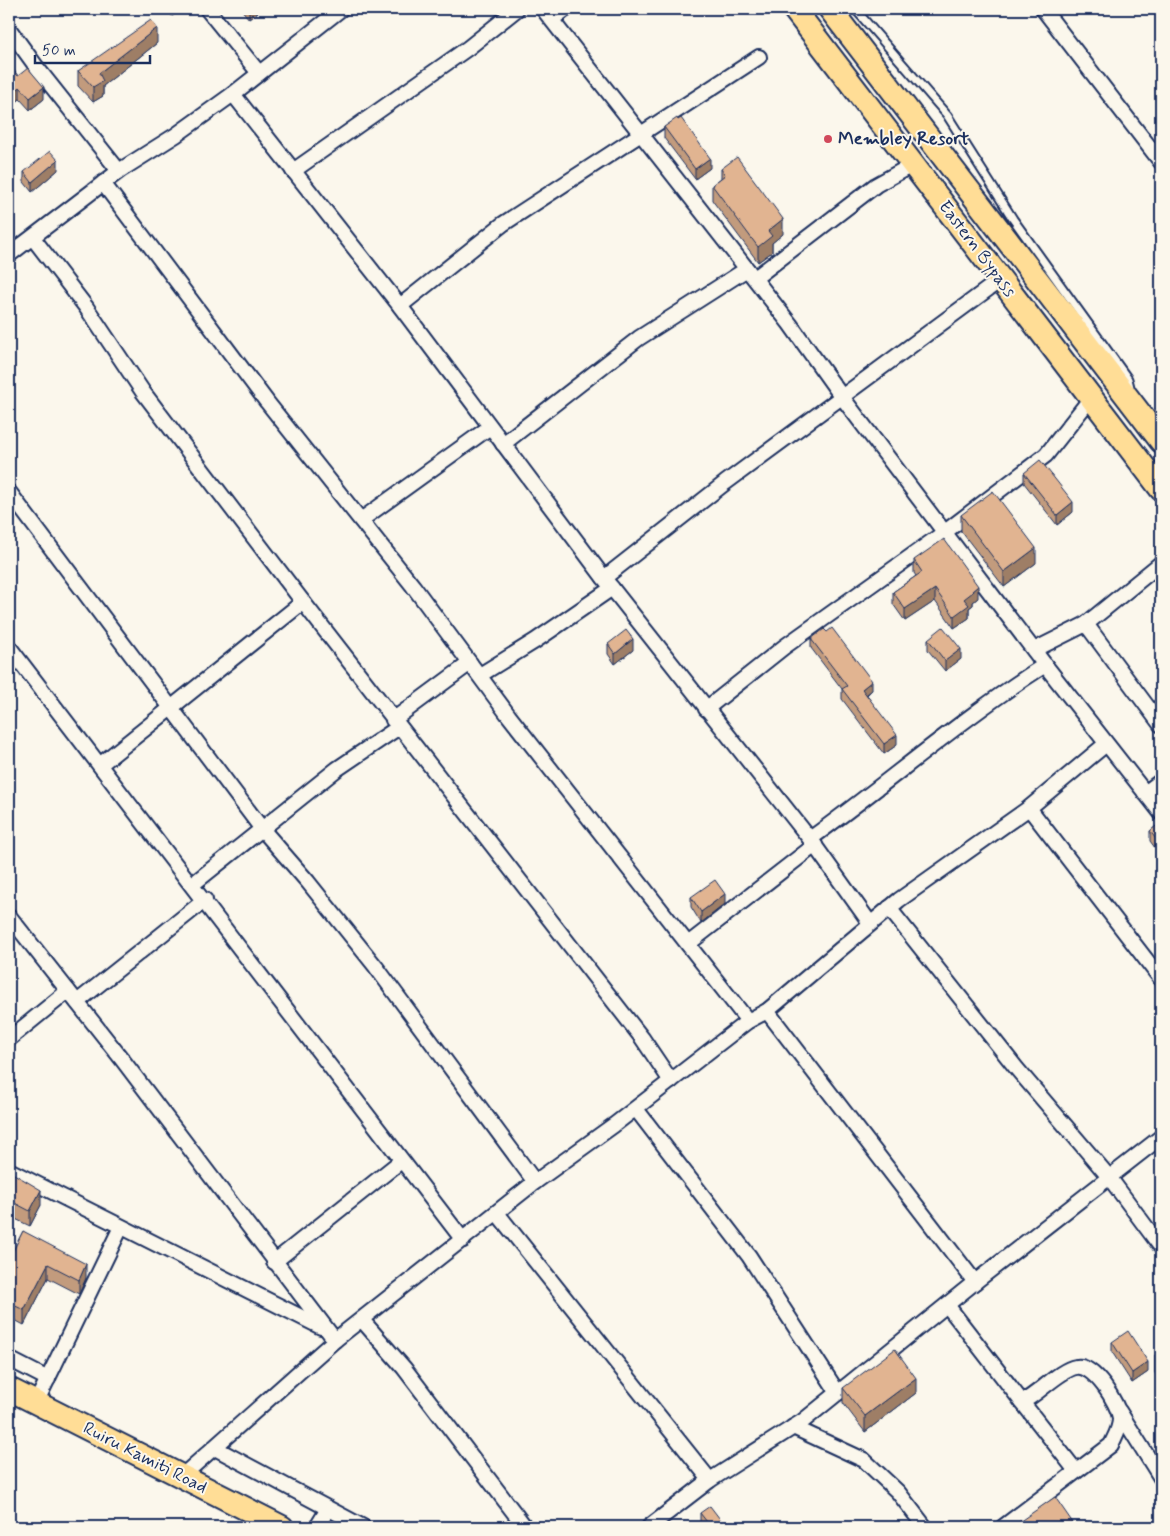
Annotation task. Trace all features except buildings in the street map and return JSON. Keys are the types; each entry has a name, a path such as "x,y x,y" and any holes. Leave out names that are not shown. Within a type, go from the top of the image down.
{"main road":[{"name":"Eastern Bypass","path":"794,9 1161,489"},
{"name":"Eastern Bypass","path":"830,9 1161,441"},
{"name":"Ruiru Kamiti Road","path":"9,1390 282,1527"}],"street":[{"path":"207,9 259,73"},
{"path":"9,255 119,170 176,135 233,94 341,9"},
{"path":"293,171 468,48 516,9"},
{"path":"543,9 751,274 1045,665 1161,813"},
{"path":"1043,9 1161,162"},
{"path":"9,29 38,69 119,170"},
{"path":"400,306 503,224 759,57"},
{"path":"233,94 400,306 608,583 812,842 870,923"},
{"path":"504,444 639,338 751,274 876,185 912,165"},
{"path":"103,183 267,402 361,520 603,838 748,1021"},
{"path":"33,238 86,307 143,392 396,724 642,1038 671,1081"},
{"path":"480,675 535,642 726,483 1000,280"},
{"path":"706,709 784,647 945,532 1046,455 1092,398"},
{"path":"361,520 490,426"},
{"path":"9,492 262,829 308,882 376,967 535,1182"},
{"path":"1034,650 1086,624 1161,564"},
{"path":"101,764 302,602"},
{"path":"1086,624 1161,724"},
{"path":"9,647 193,884 401,1161 463,1240"},
{"path":"193,884 396,724 470,663"},
{"path":"688,944 812,842 1014,685 1045,665"},
{"path":"181,1477 215,1448 331,1335 362,1320 535,1182 636,1108 748,1021 766,1011 889,908 1029,808 1106,744"},
{"path":"1145,793 1161,781"},
{"path":"1029,808 1161,979"},
{"path":"9,1040 205,900"},
{"path":"889,908 1017,1069 1109,1177 1161,1247"},
{"path":"9,916 73,996 331,1335"},
{"path":"766,1011 975,1282"},
{"path":"636,1108 749,1256 838,1393"},
{"path":"656,1525 710,1480 793,1427 838,1393 975,1282 1161,1137"},
{"path":"274,1262 401,1161"},
{"path":"9,1170 331,1335"},
{"path":"497,1213 710,1480"},
{"path":"36,1404 121,1227"},
{"path":"947,1305 1076,1471"},
{"path":"362,1320 428,1399 525,1527"},
{"path":"9,1359 48,1379"},
{"path":"1022,1402 1034,1396 1069,1369 1083,1366 1096,1377 1161,1478"},
{"path":"1003,1527 1112,1445 1119,1429 1118,1410"},
{"path":"793,1427 864,1460 898,1492 925,1527"},
{"path":"215,1448 363,1527"},
{"path":"317,1527 328,1509"}],"lane":[{"path":"554,22 572,9"},
{"path":"855,9 947,115 1013,219 1128,379 1135,407"}],"place":[{"name":"Membley Resort","path":"828,139"}]}
